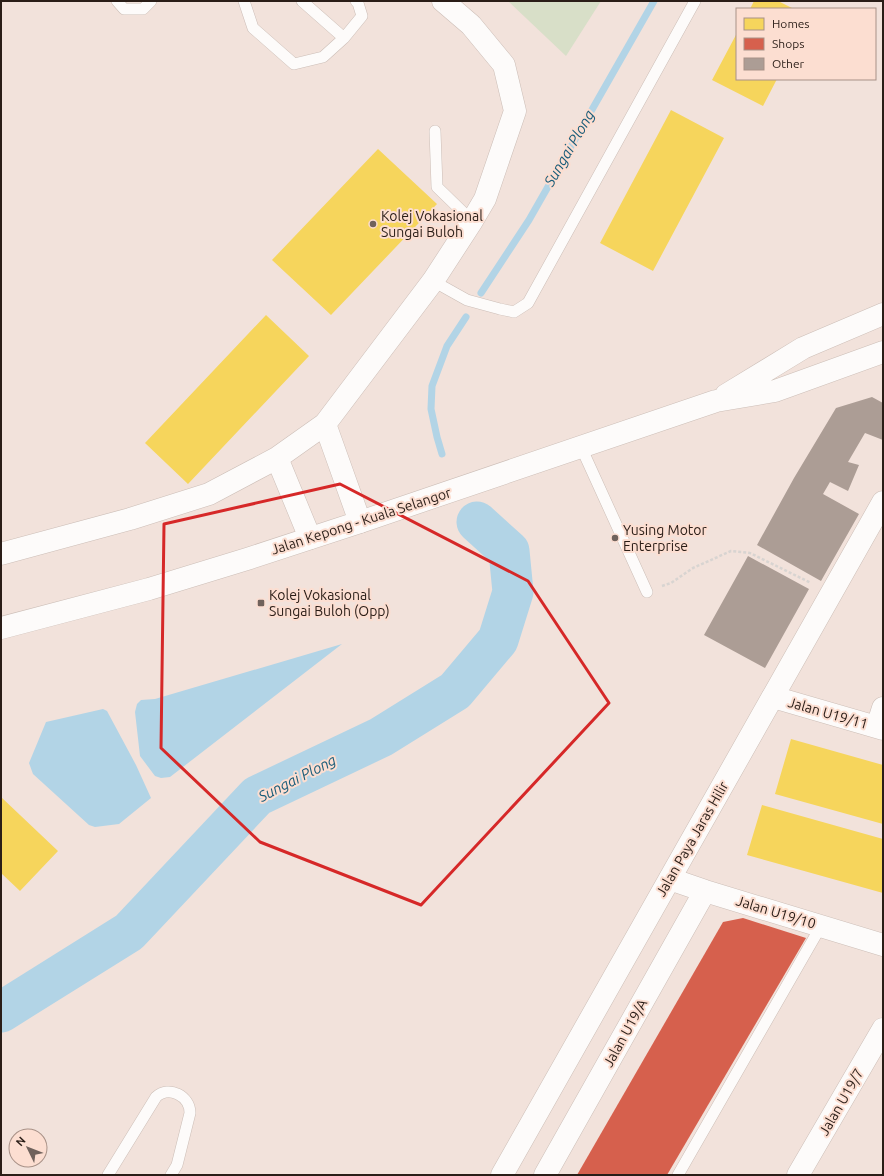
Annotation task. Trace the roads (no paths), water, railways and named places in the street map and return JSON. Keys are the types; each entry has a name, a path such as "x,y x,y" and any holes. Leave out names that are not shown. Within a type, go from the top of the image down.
{"main road":[{"path":"1,554 130,519 209,494 277,458 326,424 433,281 472,221 485,199 515,111 504,65 471,25 443,1"},
{"name":"Jalan Kepong - Kuala Selangor","path":"716,401 803,348 883,314"},
{"path":"803,348 824,347 883,326"},
{"name":"Jalan Kepong - Kuala Selangor","path":"1,628 150,589 247,559 716,401 775,391 883,352"},
{"path":"858,361 883,362"},
{"path":"326,424 360,522"},
{"path":"277,458 310,538"},
{"name":"Jalan Paya Jaras Hilir","path":"502,1175 883,502"},
{"name":"Jalan U19/11","path":"773,697 881,722"},
{"name":"Jalan U19/10","path":"670,879 883,945"},
{"name":"Jalan U19/A","path":"544,1175 705,891"},
{"name":"Jalan U19/7","path":"798,1175 883,1029"}],"lane":[{"path":"117,1 124,9 143,9 151,1"},
{"path":"244,1 253,28 294,64 323,57 344,38 362,16 356,1"},
{"path":"302,1 344,38"},
{"path":"433,281 467,300 500,309 514,312 528,304 695,1"},
{"path":"435,131 437,186 472,221"},
{"path":"581,447 647,592"},
{"path":"678,1175 820,926"},
{"path":"108,1175 156,1097 161,1092 167,1091 183,1098 190,1107 190,1113 177,1165 171,1175"}],"water":[{"path":"342,644 170,777 161,778 155,776 140,756 135,712 137,704 141,700 155,699"},
{"path":"103,709 107,711 136,765 151,798 119,824 95,827 89,825 33,774 29,763 46,722"}],"waterway":[{"name":"Sungai Plong","path":"481,293 529,220 654,1"},
{"name":"Sungai Plong","path":"442,454 431,409 432,386 447,346 466,317"},
{"name":"Sungai Plong","path":"1,1012 129,932 257,796 381,737 455,691 498,640 513,592 509,551 477,522"}],"place":[{"name":"Kolej Vokasional Sungai Buloh","path":"373,224"},
{"name":"Yusing Motor Enterprise","path":"615,538"},
{"name":"Kolej Vokasional Sungai Buloh (Opp)","path":"261,603"}]}
